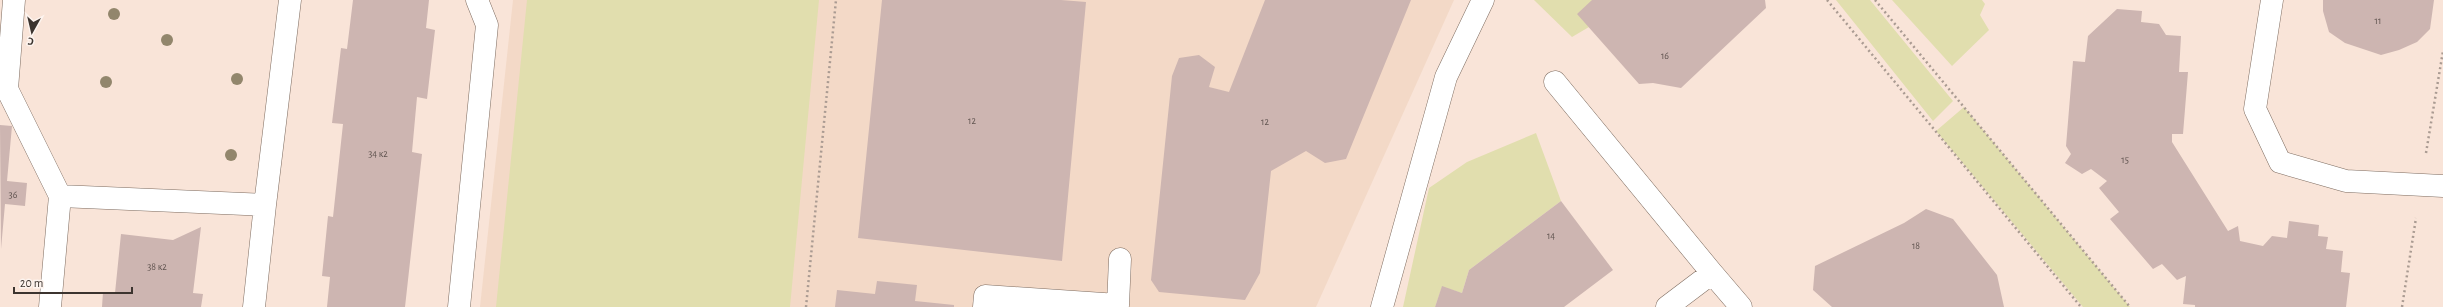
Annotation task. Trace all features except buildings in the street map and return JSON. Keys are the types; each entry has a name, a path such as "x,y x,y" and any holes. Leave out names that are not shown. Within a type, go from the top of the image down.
{"lane":[{"path":"14,0 7,89 60,196 50,307"},
{"path":"254,307 290,0"},
{"path":"459,307 487,25 477,0"},
{"path":"1382,307 1446,77 1484,0"},
{"path":"2272,0 2255,109 2280,162 2346,181 2443,186"},
{"path":"1556,82 1741,307"},
{"path":"60,196 265,204"},
{"path":"984,307 985,296 1118,304 1120,259"},
{"path":"1667,307 1712,273"}],"path":[{"path":"806,307 836,0"},
{"path":"1827,0 2081,307"},
{"path":"1875,0 2130,307"}],"shaded area":[{"path":"513,0 1454,0 1316,307 480,307"},
{"path":"527,0 819,0 790,307 496,307"},
{"path":"1534,0 1592,0 1589,27 1572,37"},
{"path":"1836,0 1870,0 1953,101 1933,121"},
{"path":"1892,0 1982,0 1985,4 1980,15 1989,30 1952,66"},
{"path":"1964,107 2130,307 2083,307 1936,131"},
{"path":"1536,133 1561,201 1469,270 1462,293 1442,287 1435,307 1403,307 1429,188 1467,162"}]}
